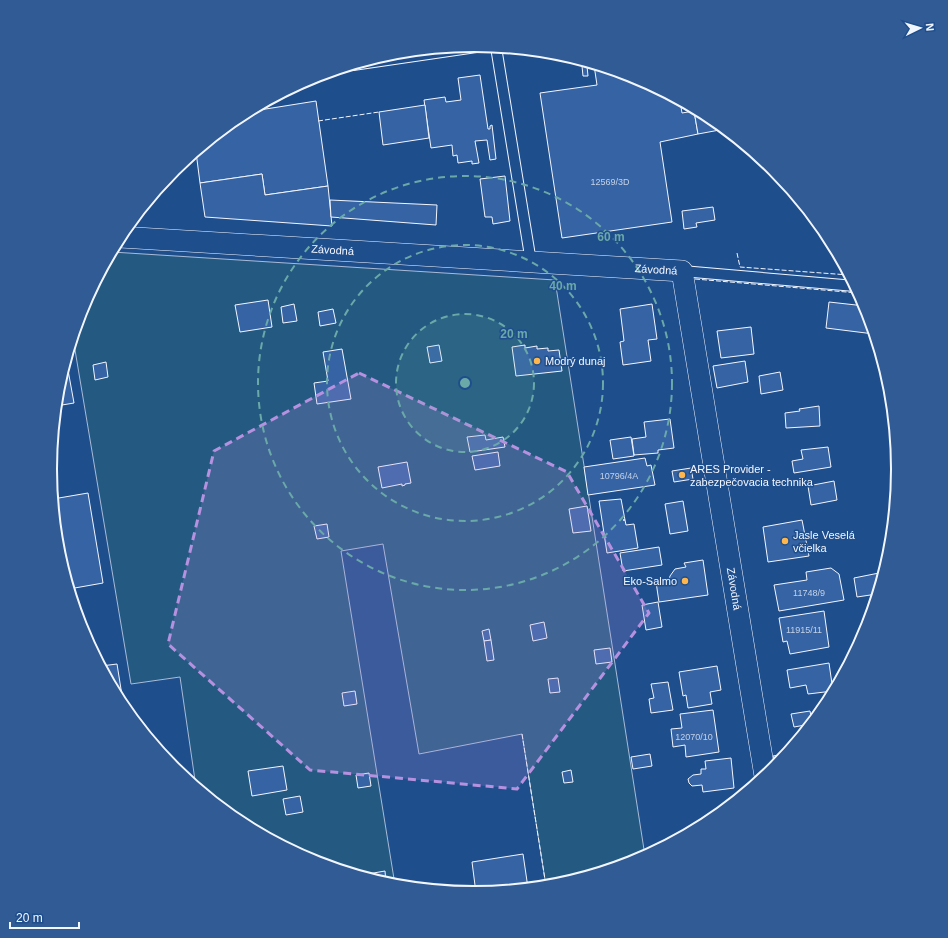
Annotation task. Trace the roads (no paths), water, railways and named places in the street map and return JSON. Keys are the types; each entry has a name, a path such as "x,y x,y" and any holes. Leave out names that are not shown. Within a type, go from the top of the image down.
{"street":[{"name":"Závodná","path":"127,237 682,271 764,769"}],"lane":[{"path":"497,53 532,262"},
{"path":"682,271 848,285"}],"place":[{"name":"Modrý dunaj","path":"537,361"},
{"name":"ARES Provider - zabezpečovacia technika","path":"682,475"},
{"name":"Jasle Veselá včielka","path":"785,541"},
{"name":"Eko-Salmo","path":"685,581"}]}
